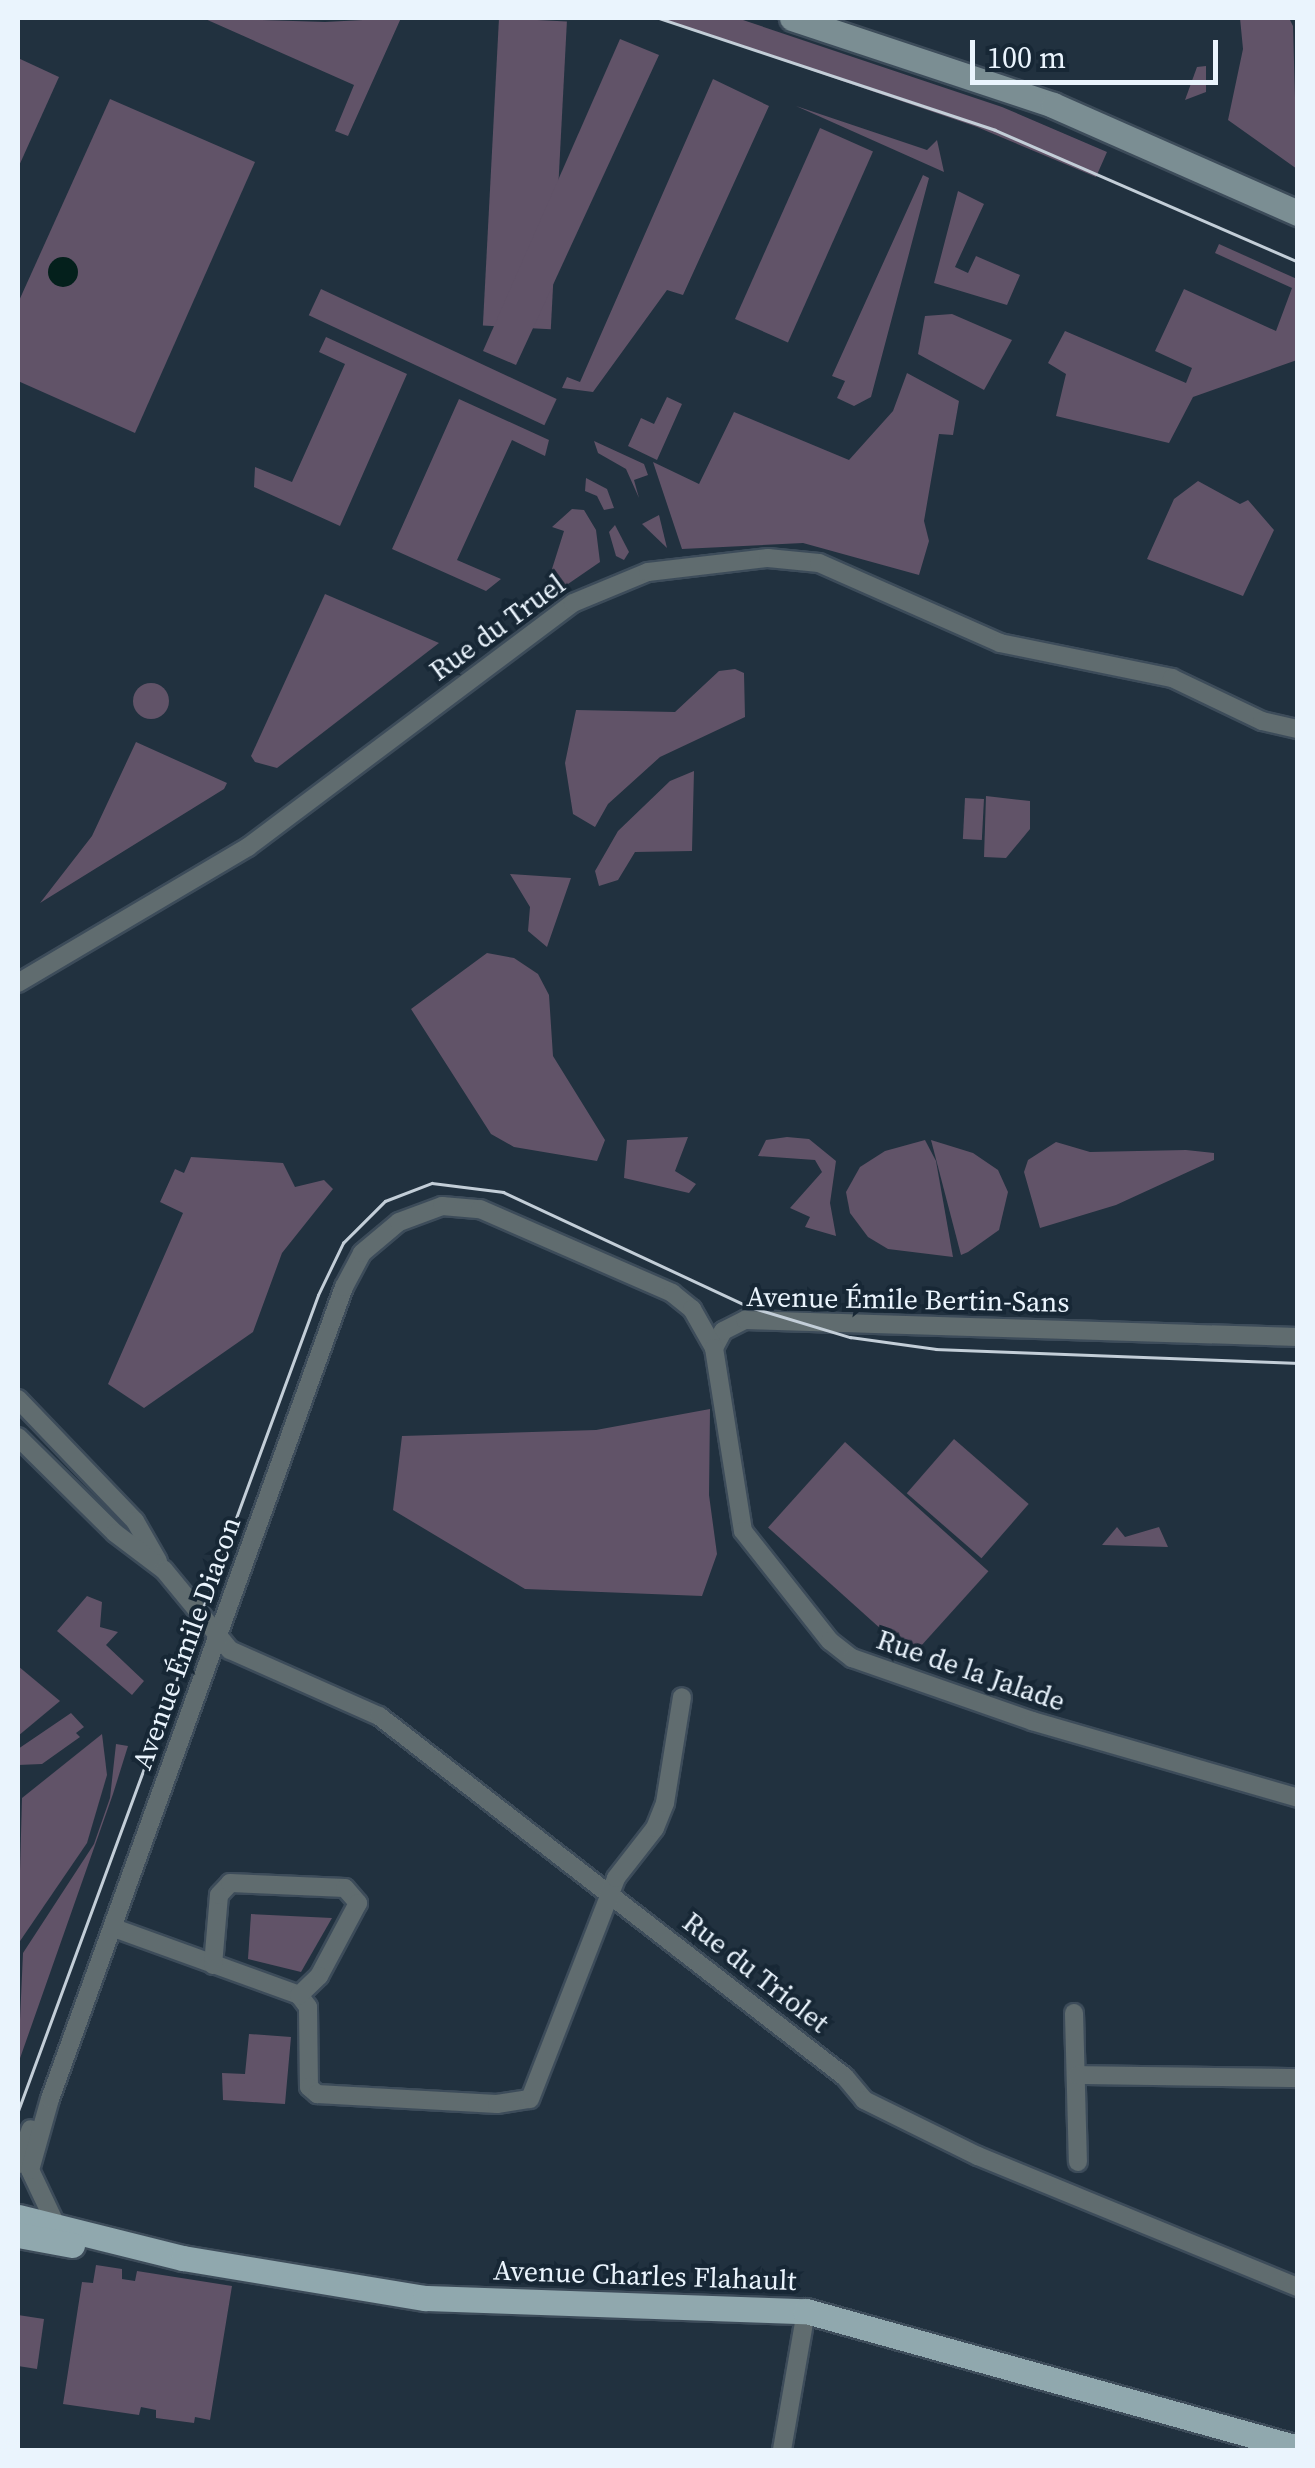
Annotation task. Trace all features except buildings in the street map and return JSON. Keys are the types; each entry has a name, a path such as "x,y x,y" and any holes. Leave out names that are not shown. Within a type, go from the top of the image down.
{"main road":[{"path":"792,18 1053,105 1298,213"},
{"name":"Avenue Charles Flahault","path":"18,2217 156,2252 425,2298 806,2310 1298,2448"},
{"name":"Avenue Charles Flahault","path":"18,2235 131,2255 156,2252"}],"street":[{"name":"Rue du Truel","path":"18,983 248,847 573,602 648,572 768,558 819,563 1000,643 1172,678 1262,721 1298,729"},
{"name":"Avenue Émile Diacon","path":"24,2167 344,1287 362,1253 399,1222 442,1206 480,1209 672,1293 692,1309 714,1348"},
{"name":"Avenue Émile Bertin-Sans","path":"714,1348 724,1330 745,1320 1298,1337"},
{"name":"Rue de la Jalade","path":"714,1348 743,1531 844,1651 875,1669 1032,1721 1298,1798"},
{"path":"18,1399 135,1521 164,1570"},
{"path":"18,1437 115,1533 164,1570"},
{"name":"Rue du Triolet","path":"164,1570 230,1650 379,1716 610,1892 888,2114 1298,2286"},
{"path":"114,1928 299,1995 308,2007 309,2088 317,2094 497,2104 530,2098 610,1892 665,1803 682,1697"},
{"path":"213,1965 219,1896 230,1883 344,1888 358,1903 319,1976 299,1995"},
{"path":"1074,2013 1078,2162"},
{"path":"1078,2075 1298,2078"},
{"name":"Avenue Émile Diacon","path":"18,2146 50,2099"},
{"name":"Avenue Émile Diacon","path":"18,2206 30,2130"},
{"path":"24,2167 57,2226"},
{"path":"782,2450 806,2310"}],"shaded area":[{"path":"203,18 325,22 401,18 348,136 335,131 354,85"},
{"path":"499,18 567,22 551,329 483,326"},
{"path":"658,18 737,18 1002,107 1107,152 1096,177 977,127"},
{"path":"1240,18 1289,18 1293,26 1297,169 1228,120 1243,49"},
{"path":"620,39 659,55 516,365 483,351"},
{"path":"18,58 59,77 18,168"},
{"path":"1206,66 1206,92 1185,100 1197,67"},
{"path":"713,79 769,106 683,295 667,290 593,392 562,388 567,377 580,382"},
{"path":"110,99 255,162 135,433 18,381 18,303"},
{"path":"796,106 927,150 937,140 944,172"},
{"path":"820,128 873,152 788,343 735,319"},
{"path":"923,175 929,178 871,397 854,406 837,398 845,381 832,376"},
{"path":"958,191 984,204 955,267 968,273 976,256 1020,275 1007,305 934,283"},
{"path":"1219,244 1297,279 1297,360 1193,397 1169,443 1056,416 1066,374 1048,363 1065,331 1186,383 1192,368 1155,351 1184,289 1276,331 1292,288 1215,253"},
{"path":"63,257 74,261 78,272 74,283 63,287 52,283 48,272 52,261"},
{"path":"321,289 557,399 544,425 309,315"},
{"path":"952,314 1012,340 984,390 918,354 925,316"},
{"path":"326,337 407,374 340,526 254,487 255,467 292,482 345,364 319,352"},
{"path":"907,373 959,401 953,435 939,434 924,521 929,541 919,575 803,543 682,549 653,462 699,484 734,412 849,460 893,411"},
{"path":"667,397 682,404 657,460 628,446 641,418 654,424"},
{"path":"459,399 549,440 545,456 512,440 457,560 501,579 486,591 392,549"},
{"path":"594,441 644,464 648,475 634,480 639,498 626,469 598,453"},
{"path":"586,478 607,489 614,508 604,510 597,496 585,491"},
{"path":"1198,481 1240,504 1248,500 1274,530 1243,596 1147,559 1174,499"},
{"path":"572,509 584,510 596,530 600,562 552,595 545,591 564,531 552,527"},
{"path":"659,515 667,548 642,524"},
{"path":"615,525 629,552 624,560 616,556 609,532"},
{"path":"325,594 439,643 277,768 255,762 251,756"},
{"path":"735,669 744,673 745,717 660,757 608,804 595,827 573,814 565,763 576,710 675,712 719,671"},
{"path":"151,683 164,688 169,701 164,714 151,719 138,714 133,701 138,688"},
{"path":"136,742 227,783 224,789 40,903 92,836"},
{"path":"694,771 692,851 635,852 618,880 599,886 595,871 618,831 670,781"},
{"path":"986,796 1030,801 1030,829 1006,858 984,857"},
{"path":"965,798 984,799 982,840 963,839"},
{"path":"510,874 571,878 547,947 528,931 530,907"},
{"path":"487,953 514,958 538,974 549,995 553,1056 605,1140 597,1161 514,1147 491,1134 411,1009"},
{"path":"688,1137 675,1171 696,1184 689,1193 624,1178 627,1140"},
{"path":"809,1139 836,1161 830,1203 836,1236 805,1227 810,1217 790,1208 822,1172 815,1160 758,1156 766,1140"},
{"path":"925,1140 936,1161 953,1257 888,1249 868,1237 850,1213 846,1192 860,1167 885,1151"},
{"path":"931,1140 973,1153 998,1170 1008,1192 999,1230 961,1255"},
{"path":"1056,1142 1090,1152 1214,1153 1214,1160 1116,1205 1040,1228 1024,1172 1028,1160"},
{"path":"191,1157 283,1163 295,1187 324,1180 333,1189 282,1253 253,1332 144,1408 108,1384 183,1213 160,1202 175,1169 184,1173"},
{"path":"710,1409 709,1495 717,1554 702,1596 525,1589 393,1510 402,1436 596,1430"},
{"path":"954,1439 1029,1504 981,1558 907,1493"},
{"path":"845,1442 988,1571 911,1657 768,1527"},
{"path":"1117,1527 1125,1537 1159,1527 1168,1547 1102,1545"},
{"path":"87,1596 102,1602 100,1627 118,1632 106,1645 144,1681 132,1695 57,1631"},
{"path":"18,1666 60,1701 18,1736"},
{"path":"71,1713 84,1727 76,1733 80,1737 42,1764 18,1765 18,1749"},
{"path":"102,1734 107,1775 87,1843 18,1944 22,1798"},
{"path":"116,1744 128,1746 18,2064 23,1953 94,1844 110,1798"},
{"path":"251,1914 332,1918 301,1972 248,1959"},
{"path":"249,2034 291,2037 285,2104 223,2100 222,2073 245,2074"},
{"path":"96,2265 122,2269 122,2279 135,2281 137,2271 232,2286 210,2420 195,2417 194,2423 156,2418 156,2410 141,2407 139,2415 63,2404 82,2282 93,2283"},
{"path":"18,2315 44,2319 37,2369 18,2366"}],"tram line":[{"path":"659,18 995,130 1298,262"},
{"path":"18,2111 318,1295 343,1243 385,1201 432,1183 503,1192 747,1306 850,1337 936,1349 1298,1363"}]}
